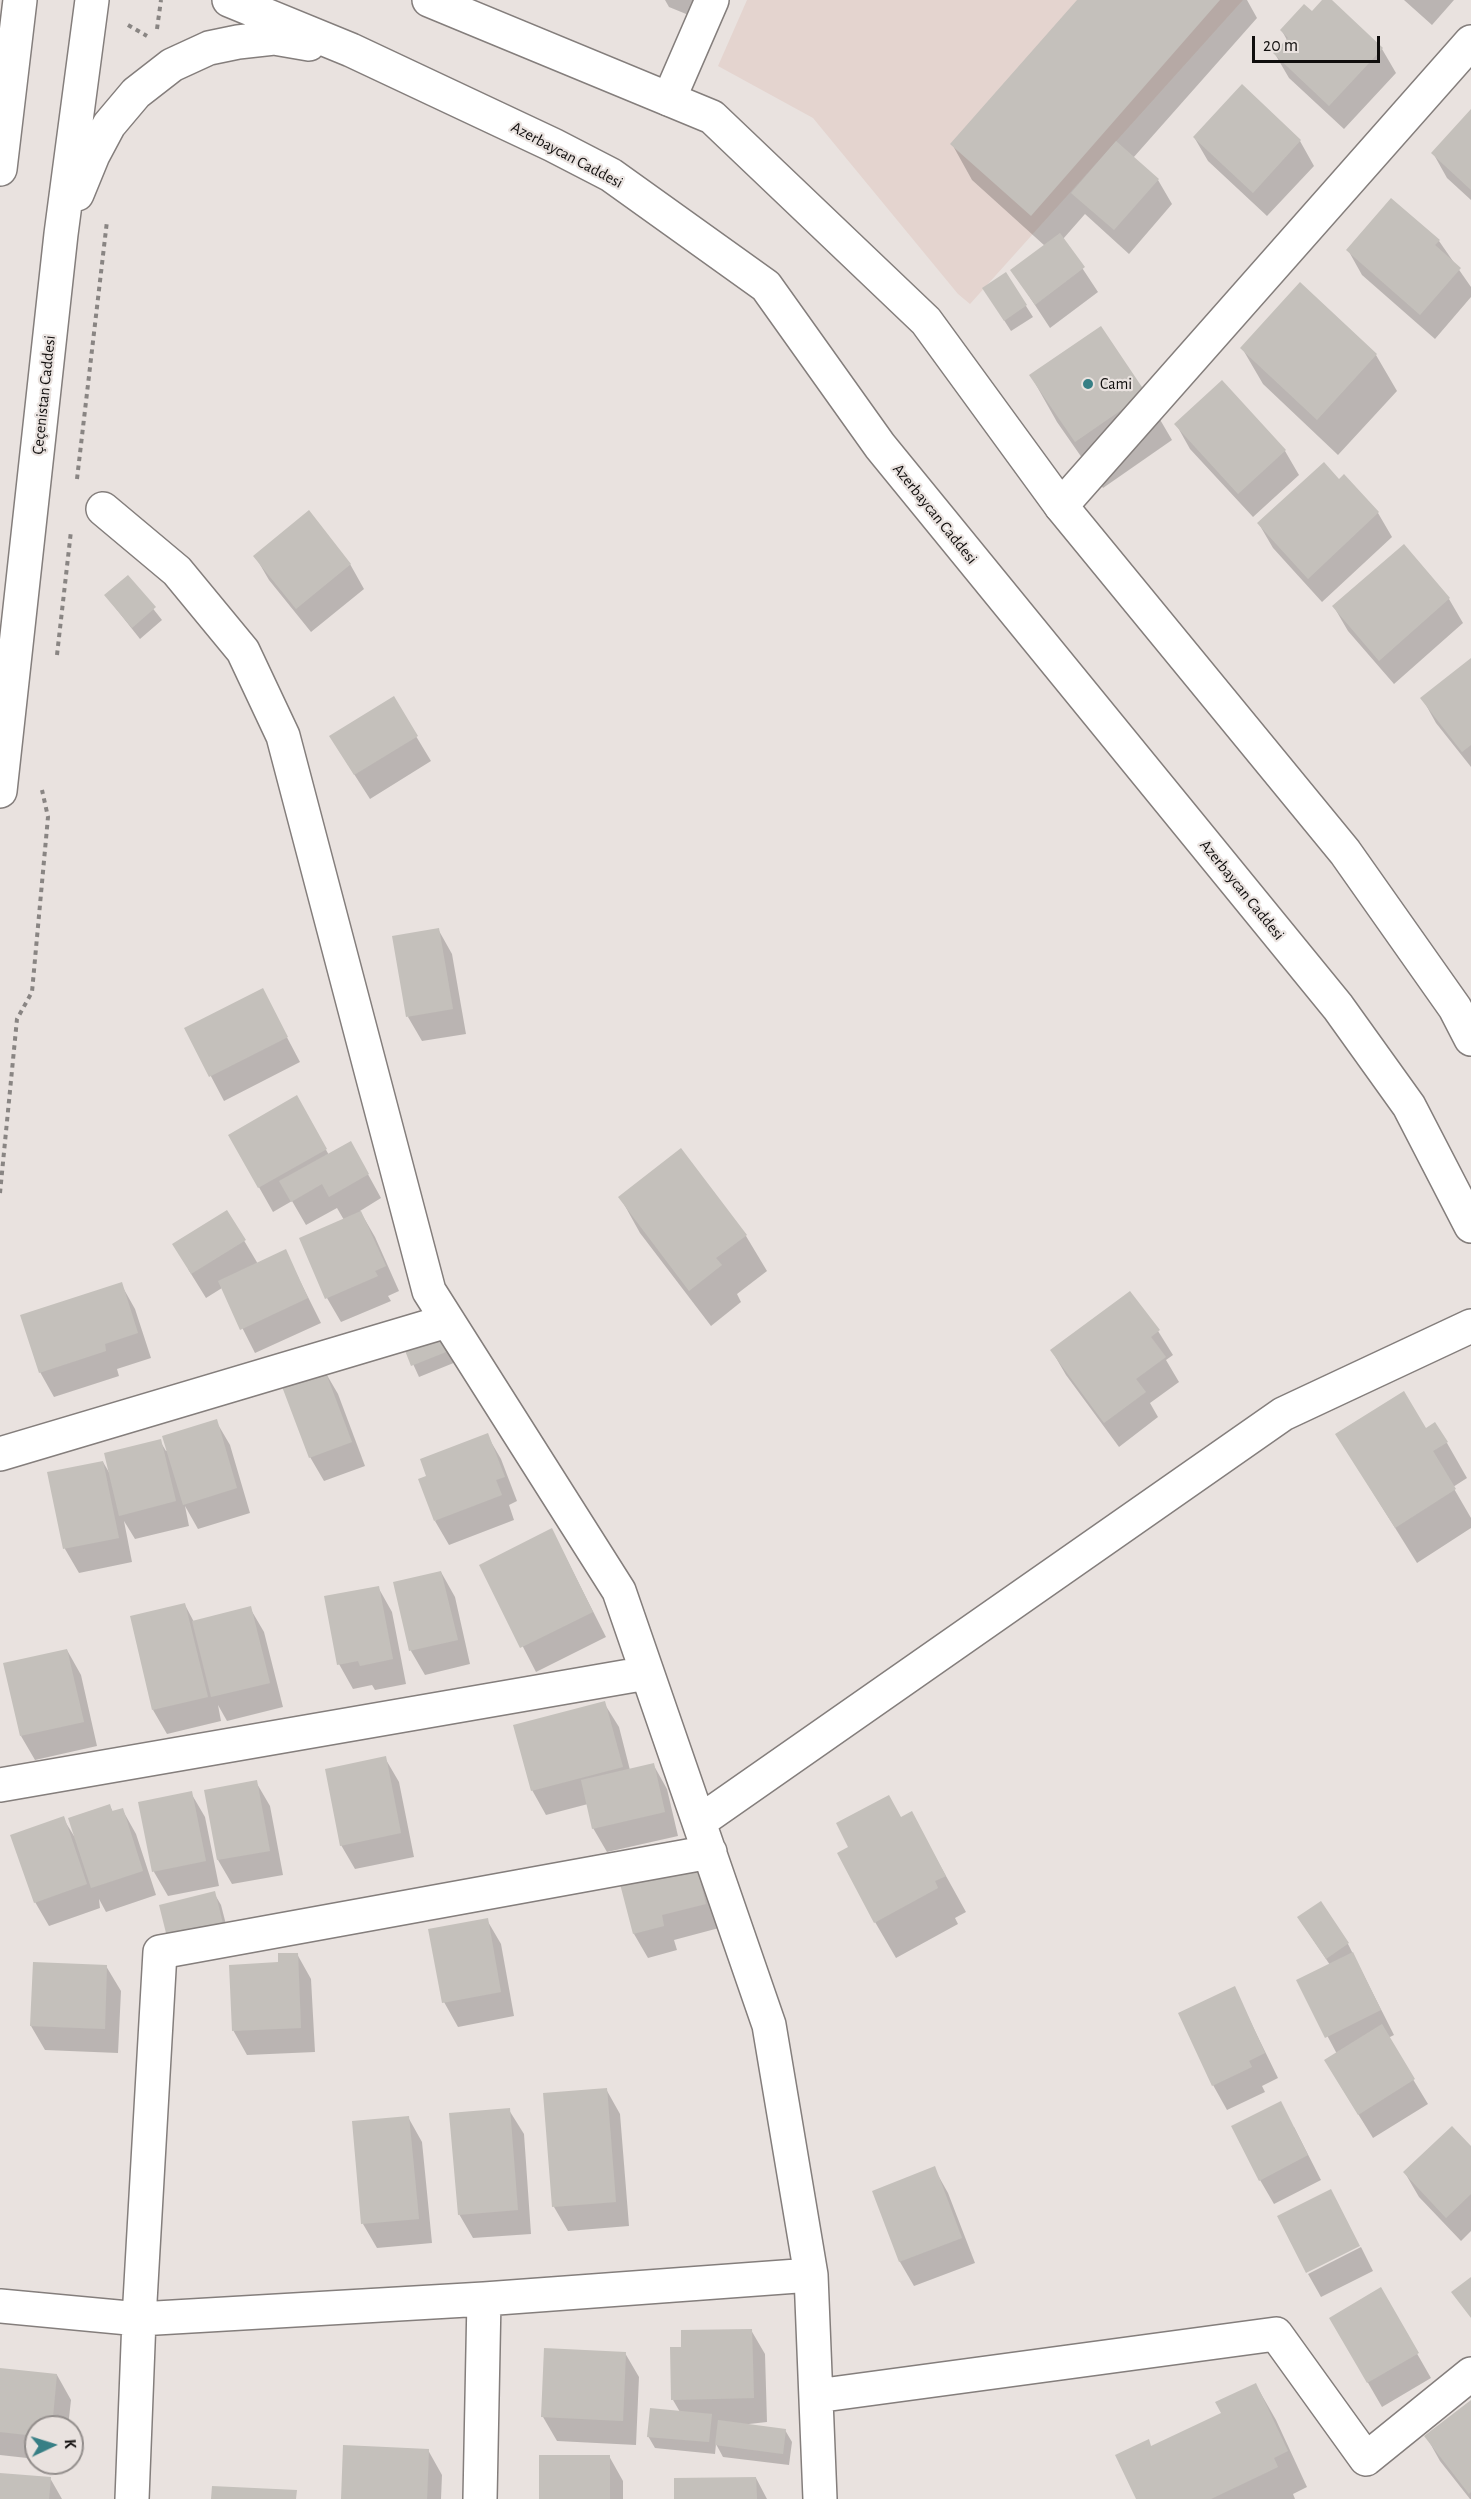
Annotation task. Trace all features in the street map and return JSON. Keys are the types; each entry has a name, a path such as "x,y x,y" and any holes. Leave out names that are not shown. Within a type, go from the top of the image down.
{"street":[{"path":"0,169 20,0"},
{"name":"Azerbaycan Caddesi","path":"229,0 351,50 553,144 611,175 766,286 880,446 1338,1007 1409,1106 1471,1226"},
{"path":"429,0 712,117 926,321 1061,506 1345,852 1455,1008 1471,1038"},
{"path":"669,99 712,0"},
{"name":"Çeçenistan Caddesi","path":"0,791 61,234 92,2"},
{"path":"61,234 93,155 109,125 136,93 164,53 274,39 351,50"},
{"path":"1061,506 1471,42"},
{"path":"88,514 177,571 243,651 283,736 429,1292 619,1592 769,2025 812,2275 820,2499"},
{"path":"0,1454 447,1321"},
{"path":"132,2499 139,2319 160,1952 705,1837 1283,1414 1471,1326"},
{"path":"0,1785 647,1673"},
{"path":"0,2306 139,2319 484,2299 812,2275"},
{"path":"480,2499 484,2299"},
{"path":"816,2396 1276,2334 1366,2459 1471,2374"}],"path":[{"path":"161,0 164,53"},
{"path":"92,2 164,53"},
{"path":"77,483 108,211"},
{"path":"57,661 88,514"},
{"path":"0,1193 17,1019 32,992 48,817 42,792 43,780"}],"shaded area":[{"path":"747,0 1243,0 970,304 958,294 813,118 718,66"}],"building":[{"path":"1077,0 1220,0 1031,216 950,144"},
{"path":"1322,0 1332,0 1383,48 1329,106 1273,53 1288,38 1280,30 1304,4 1312,11"},
{"path":"1242,84 1301,140 1253,193 1193,137"},
{"path":"1471,109 1471,190 1431,153"},
{"path":"1116,141 1159,179 1114,230 1071,193"},
{"path":"1391,198 1440,240 1435,245 1461,268 1420,315 1346,250"},
{"path":"1060,233 1085,267 1035,305 1010,270"},
{"path":"1006,272 1027,305 1004,321 982,288"},
{"path":"1300,282 1377,354 1317,420 1240,348"},
{"name":"Cami","path":"1101,326 1146,393 1075,442 1029,375"},
{"path":"1222,380 1286,450 1238,494 1174,424"},
{"path":"1324,462 1339,479 1344,474 1379,512 1308,579 1257,523"},
{"path":"309,510 351,564 296,609 253,556"},
{"path":"1404,544 1450,598 1379,661 1332,606"},
{"path":"128,575 156,607 132,628 104,595"},
{"path":"1471,658 1471,745 1462,752 1420,698"},
{"path":"394,696 418,736 354,775 329,736"},
{"path":"439,928 453,1009 406,1017 392,936"},
{"path":"263,988 288,1037 209,1077 184,1028"},
{"path":"297,1095 327,1149 258,1188 228,1135"},
{"path":"351,1141 369,1174 329,1197 322,1184 291,1202 279,1181"},
{"path":"681,1148 747,1235 716,1258 722,1265 689,1291 618,1197"},
{"path":"227,1210 246,1240 191,1274 172,1244"},
{"path":"361,1211 386,1266 375,1271 378,1276 325,1299 299,1238"},
{"path":"286,1249 308,1298 240,1330 218,1281"},
{"path":"122,1282 138,1333 105,1344 106,1351 39,1373 20,1315"},
{"path":"1130,1291 1160,1330 1151,1337 1166,1357 1136,1379 1146,1392 1104,1423 1050,1350"},
{"path":"441,1327 451,1350 411,1366 402,1343"},
{"path":"324,1368 352,1442 309,1458 281,1384"},
{"path":"1404,1391 1426,1428 1435,1422 1448,1442 1433,1451 1456,1489 1395,1528 1335,1434"},
{"path":"217,1419 237,1488 183,1505 162,1436"},
{"path":"488,1433 505,1477 496,1480 502,1495 434,1521 418,1479 426,1476 420,1459"},
{"path":"161,1439 176,1501 119,1516 104,1453"},
{"path":"103,1461 119,1538 63,1549 47,1472"},
{"path":"552,1528 593,1612 520,1648 479,1565"},
{"path":"441,1571 458,1640 409,1651 393,1582"},
{"path":"379,1586 393,1659 360,1666 358,1661 337,1665 324,1596"},
{"path":"185,1603 208,1697 152,1710 130,1616"},
{"path":"251,1606 270,1683 211,1697 192,1621"},
{"path":"67,1649 84,1722 20,1736 3,1663"},
{"path":"605,1701 623,1767 531,1791 513,1725"},
{"path":"386,1756 401,1833 340,1846 325,1769"},
{"path":"654,1763 665,1812 592,1829 581,1780"},
{"path":"257,1780 270,1851 217,1860 204,1790"},
{"path":"192,1791 206,1861 152,1872 138,1802"},
{"path":"889,1795 901,1817 912,1811 946,1876 935,1881 938,1888 874,1923 837,1853 848,1847 836,1823"},
{"path":"110,1804 112,1811 123,1808 143,1871 91,1888 68,1818"},
{"path":"64,1816 87,1884 34,1903 10,1835"},
{"path":"696,1864 706,1904 662,1915 664,1926 633,1934 620,1884"},
{"path":"215,1891 223,1924 167,1937 159,1905"},
{"path":"1321,1901 1349,1943 1326,1959 1297,1917"},
{"path":"488,1918 501,1992 442,2003 428,1929"},
{"path":"1353,1952 1381,2010 1325,2038 1296,1980"},
{"path":"278,1953 298,1953 301,2028 232,2031 229,1965 278,1962"},
{"path":"33,1962 107,1965 105,2029 30,2026"},
{"path":"1235,1986 1265,2053 1249,2061 1252,2067 1212,2086 1178,2013"},
{"path":"1382,2024 1415,2079 1358,2115 1324,2060"},
{"path":"607,2088 616,2202 552,2207 543,2093"},
{"path":"1281,2101 1308,2155 1259,2181 1231,2126"},
{"path":"510,2108 518,2210 458,2215 449,2113"},
{"path":"409,2116 419,2219 361,2224 352,2121"},
{"path":"1452,2126 1471,2146 1471,2194 1446,2218 1403,2172"},
{"path":"935,2166 962,2238 899,2262 872,2191"},
{"path":"1331,2189 1360,2246 1306,2273 1277,2216"},
{"path":"1471,2277 1471,2318 1451,2292"},
{"path":"1381,2287 1419,2353 1367,2383 1329,2318"},
{"path":"752,2329 754,2398 671,2400 670,2347 681,2347 681,2330"},
{"path":"544,2348 626,2352 623,2421 541,2417"},
{"path":"0,2368 57,2374 53,2415 24,2415 24,2435 0,2432"},
{"path":"1256,2383 1288,2451 1274,2458 1278,2467 1211,2499 1136,2499 1115,2455 1149,2439 1151,2446 1221,2413 1215,2402"},
{"path":"1471,2400 1471,2492 1469,2494 1424,2436"},
{"path":"650,2408 712,2414 709,2442 647,2437"},
{"path":"718,2420 786,2429 783,2454 715,2445"},
{"path":"343,2445 429,2449 427,2499 341,2499"},
{"path":"539,2455 610,2455 610,2499 539,2499"},
{"path":"0,2473 51,2477 49,2499 0,2499"},
{"path":"756,2477 757,2499 674,2499 674,2478"},
{"path":"212,2486 297,2490 296,2499 211,2499"}],"place":[{"name":"Cami","path":"1088,384"}]}
